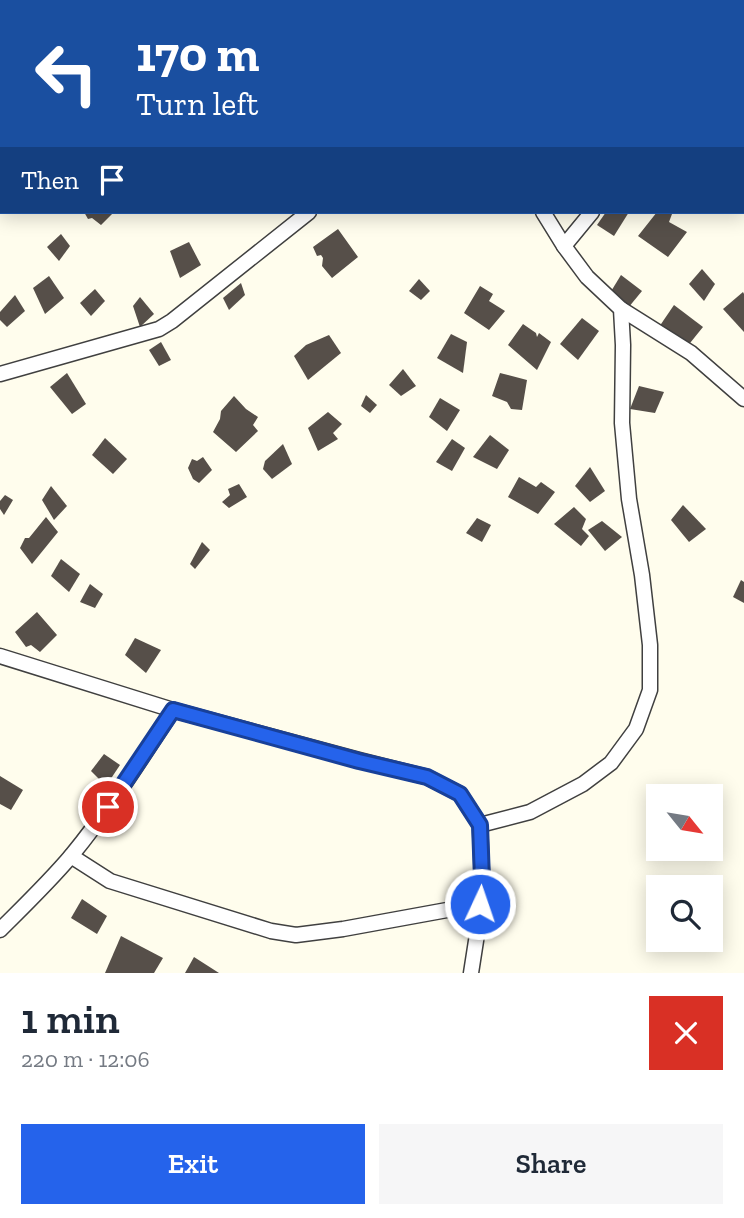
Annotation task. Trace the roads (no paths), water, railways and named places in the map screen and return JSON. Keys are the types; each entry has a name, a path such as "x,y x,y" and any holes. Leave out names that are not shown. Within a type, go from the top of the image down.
{"street":[{"path":"0,373 159,329 306,214"},
{"path":"544,214 587,277 621,309 691,353 744,399"},
{"path":"564,246 590,214"},
{"path":"480,825 530,811 583,784 611,763 636,729 650,690 650,645 629,499 622,423 624,345 621,309"},
{"path":"0,656 173,710 427,777 460,794 480,825 482,879 471,973"},
{"path":"0,930 71,856 117,795 173,710"},
{"path":"71,856 110,881 271,931 296,935 480,904"}]}
